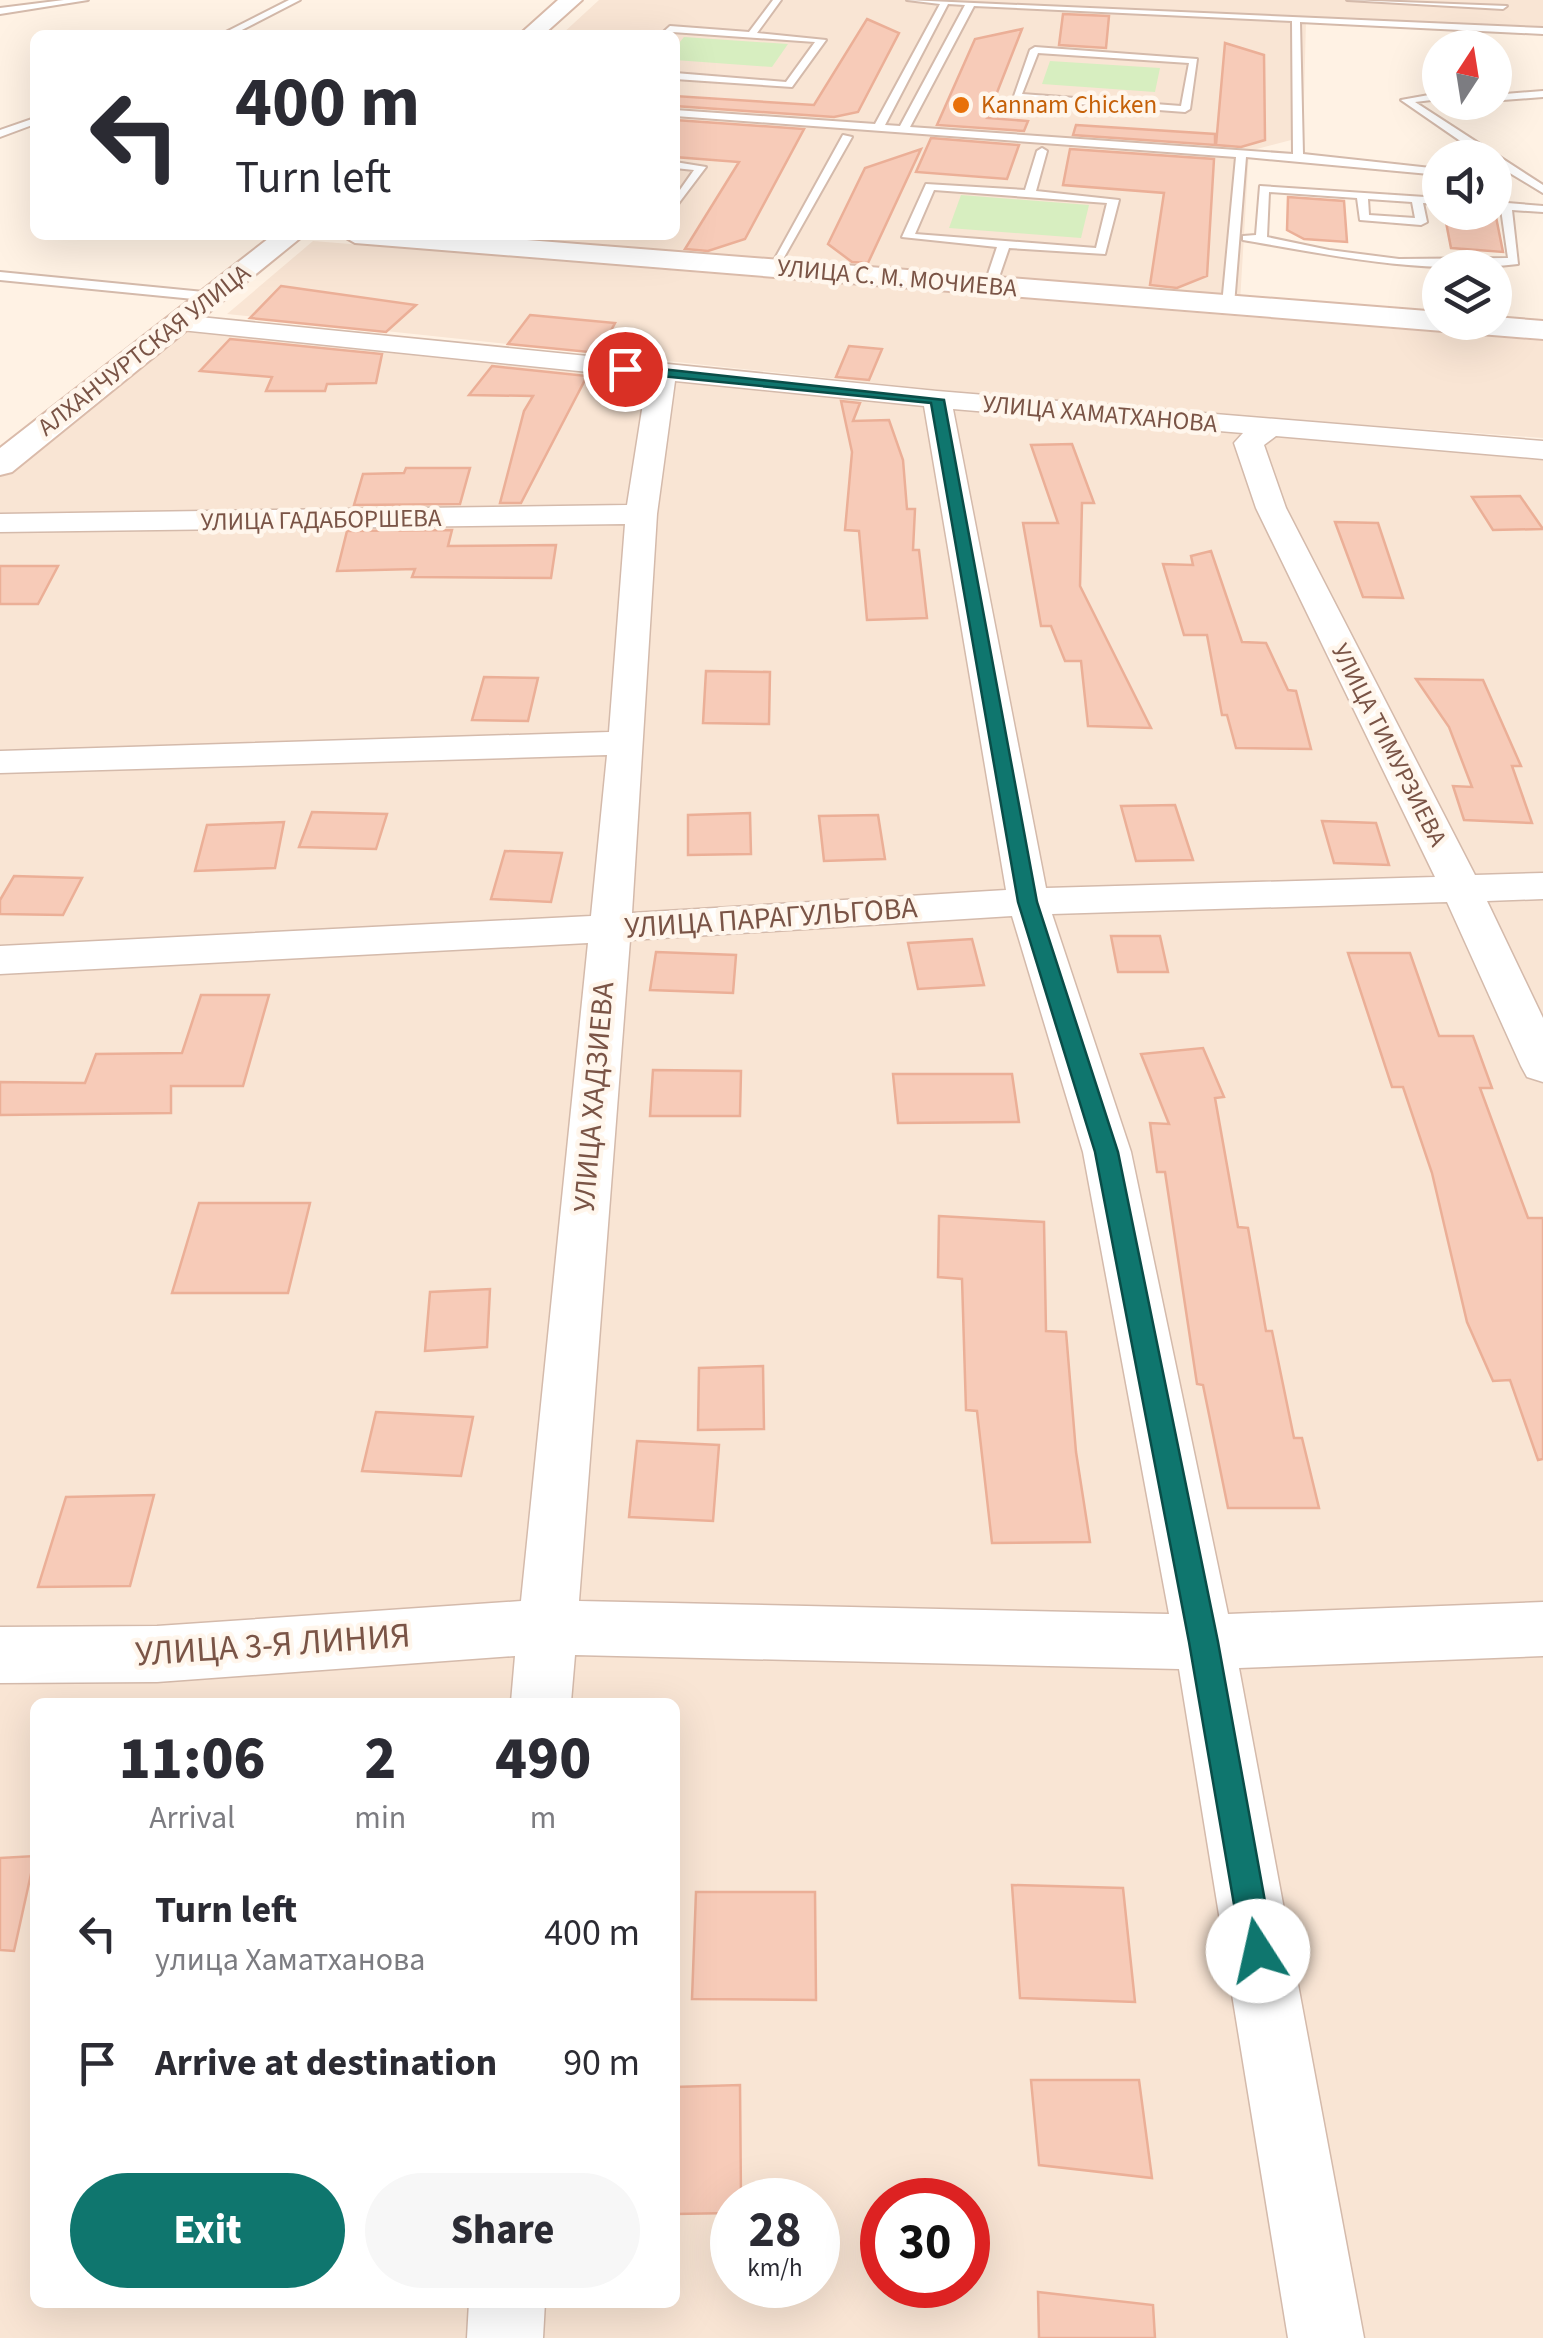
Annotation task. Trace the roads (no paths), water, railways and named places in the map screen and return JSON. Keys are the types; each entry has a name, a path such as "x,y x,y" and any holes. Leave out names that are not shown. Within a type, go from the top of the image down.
{"street":[{"path":"536,30 571,0"},
{"name":"АЛХАНЧУРТСКАЯ УЛИЦА","path":"7,452 284,240"},
{"name":"УЛИЦА С. М. МОЧИЕВА","path":"478,240 552,243 772,268 1422,320"},
{"name":"УЛИЦА ХАМАТХАНОВА","path":"180,323 938,400 1543,450"},
{"path":"1512,327 1543,330"},
{"name":"УЛИЦА ХАДЗИЕВА","path":"541,1698 627,744 641,514 662,373"},
{"path":"938,400 1028,902 1106,1152 1204,1642 1326,2338"},
{"name":"УЛИЦА ТИМУРЗИЕВА","path":"1267,429 1249,444 1271,508 1462,890 1543,1066"},
{"name":"УЛИЦА ГАДАБОРШЕВА","path":"0,523 641,514"},
{"path":"0,762 627,744"},
{"name":"УЛИЦА ПАРАГУЛЬГОВА","path":"0,960 1028,902 1543,886"},
{"name":"УЛИЦА 3-Я ЛИНИЯ","path":"0,1655 157,1654 545,1626 1204,1642 1543,1629"},
{"path":"505,2338 507,2308"}],"lane":[{"path":"0,11 84,0"},
{"path":"235,30 296,0"},
{"path":"750,35 777,0"},
{"path":"911,0 1543,31"},
{"path":"1152,0 1152,13"},
{"path":"1256,0 1258,19"},
{"path":"1351,0 1502,3 1515,30"},
{"path":"878,128 945,2"},
{"path":"903,130 970,3"},
{"path":"1116,26 1120,12"},
{"path":"1296,21 1298,158"},
{"path":"669,30 820,40 790,85 680,76"},
{"path":"1108,55 1112,41"},
{"path":"1035,50 1108,55 1194,61 1185,109 1016,97 1035,50"},
{"path":"715,92 723,80"},
{"path":"1512,96 1543,94"},
{"path":"1422,98 1406,100 1422,111"},
{"path":"699,115 707,103"},
{"path":"1096,116 1100,103"},
{"path":"680,113 1090,143 1240,160"},
{"path":"1436,120 1467,140"},
{"path":"0,134 30,123"},
{"path":"680,124 1042,151 1240,160 1298,158 1422,170"},
{"path":"1090,143 1093,130"},
{"path":"772,268 847,137"},
{"path":"1030,194 1042,151"},
{"path":"1228,304 1240,160"},
{"path":"680,165 701,167 680,198"},
{"path":"1512,170 1543,190"},
{"path":"1512,177 1525,178"},
{"path":"930,186 1030,194 1113,200 1102,252 908,237 930,186"},
{"path":"1261,239 1264,188 1422,200"},
{"path":"1362,196 1364,218 1420,222 1418,200"},
{"path":"1512,207 1543,209"},
{"path":"1234,237 1344,256 1448,264 1475,259 1514,262 1506,230"},
{"path":"990,286 1004,244"},
{"path":"0,276 214,297"}],"place":[{"name":"Kannam Chicken","path":"961,105"}]}
